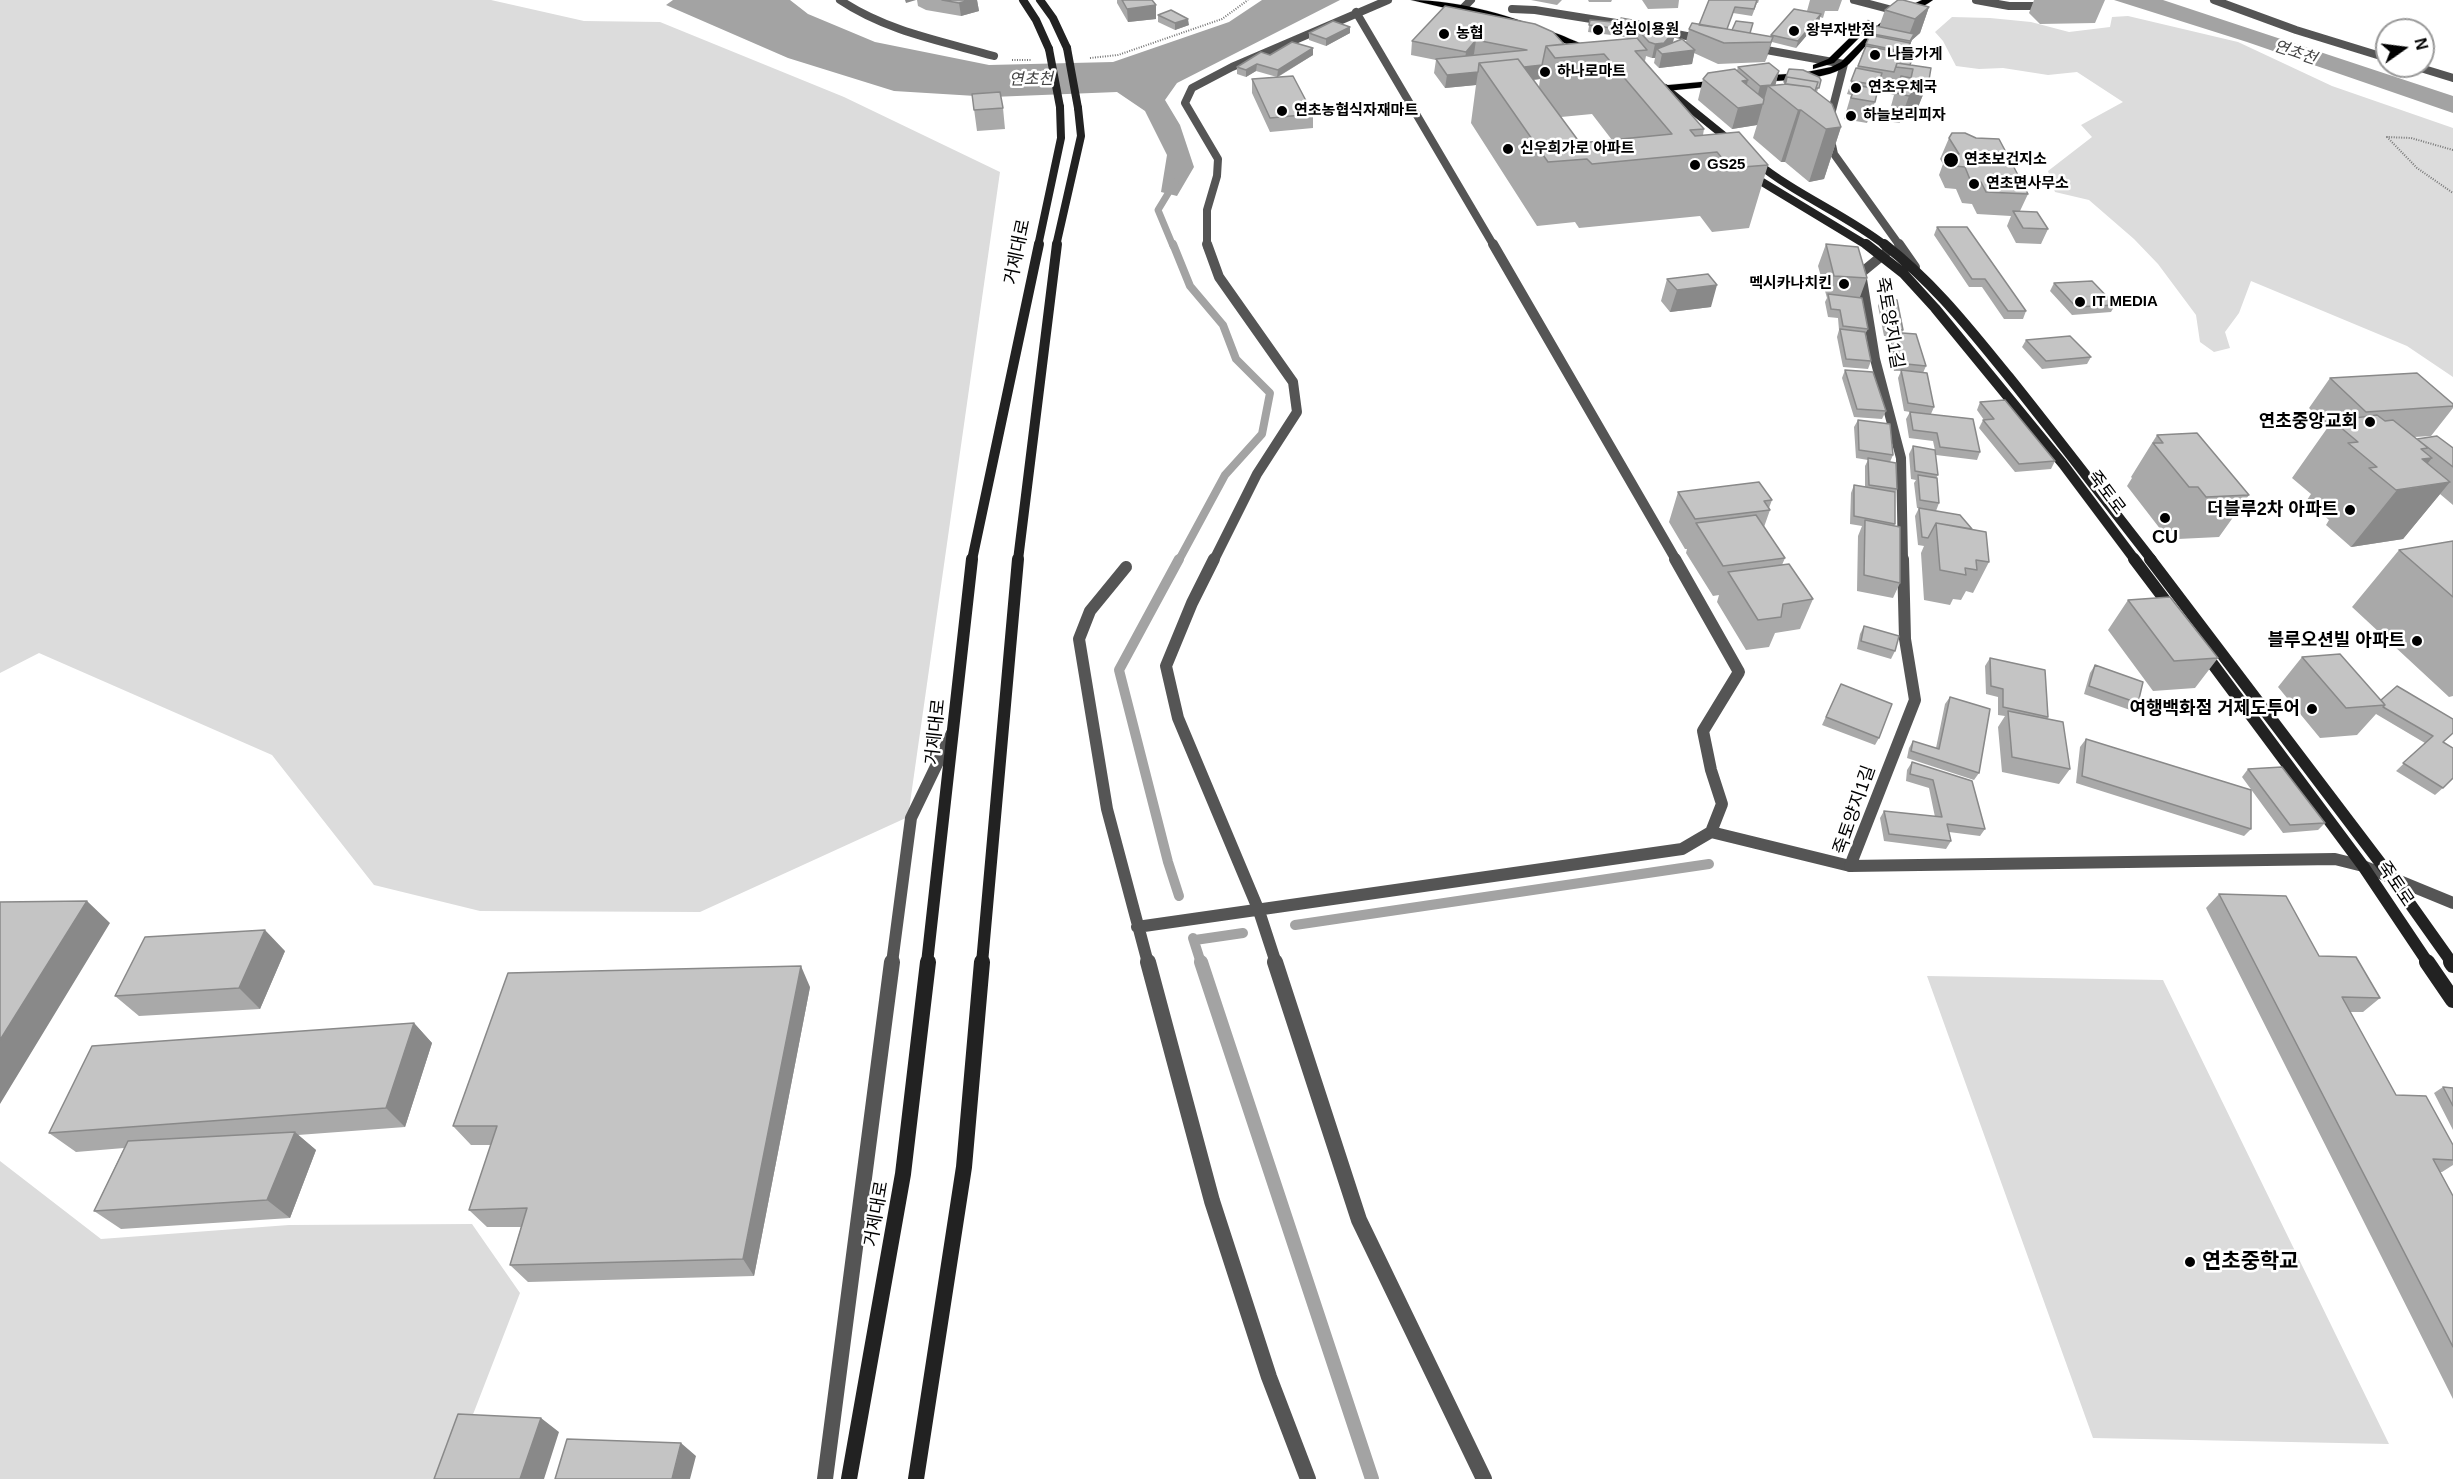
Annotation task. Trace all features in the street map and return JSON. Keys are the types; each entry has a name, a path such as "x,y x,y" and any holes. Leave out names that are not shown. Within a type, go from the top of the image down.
{"main road":[{"name":"거제대로","path":"849,1479 903,1174 972,561 1061,138 1060,107 1049,49 1036,20 1023,0"},
{"name":"거제대로","path":"916,1479 963,1167 1016,573 1053,260 1081,136 1067,48 1053,18 1040,0"},
{"path":"1415,0 1466,2 1512,9 1550,22"},
{"path":"1913,0 1890,9 1866,26 1831,61 1815,67 1753,76 1820,73 1844,64 1875,30 1900,12 1929,0"},
{"path":"1466,2 1596,54"},
{"path":"1647,90 1731,78 1638,82 1647,90 1656,97"},
{"path":"1655,81 1738,147"},
{"name":"죽토로","path":"1747,155 1774,177 1861,228 1885,253 1935,308 2063,464 2181,621"},
{"name":"죽토로","path":"1739,166 1757,181 1917,270 1953,308 2054,433 2391,877 2453,965"},
{"name":"죽토로","path":"2195,640 2363,866 2453,1000"}],"street":[{"path":"840,0 854,11 920,36 994,56"},
{"path":"1388,0 1356,12 1192,88 1185,103 1218,159 1217,176 1207,210 1207,246 1219,277 1293,382 1298,412 1257,474 1192,603 1166,666 1178,718 1259,911 1359,1220 1484,1479"},
{"path":"1854,0 1900,12"},
{"path":"1976,0 2009,6 2051,6"},
{"path":"2214,0 2296,30 2375,54"},
{"path":"1438,13 1466,2"},
{"path":"1512,9 1535,10 1642,28"},
{"path":"1137,927 1682,849 1711,832 1722,804 1711,770 1703,731 1738,672 1574,381 1356,12"},
{"path":"1653,30 1709,40"},
{"path":"1742,46 1844,64 1828,126 1834,154 1917,270"},
{"path":"2435,72 2453,78"},
{"name":"죽토양지1길","path":"1885,253 1861,273 1875,359 1901,458 1905,639 1915,700 1850,866 2335,859 2363,866 2453,903"},
{"path":"1126,567 1090,611 1079,639 1107,809 1212,1201 1269,1377 1308,1479"},
{"path":"825,1479 911,818 955,726"},
{"path":"1711,832 1850,866"}],"path":[{"path":"1099,57 1118,55 1222,19 1248,0"},
{"path":"2453,150 2411,138 2387,137 2401,156 2434,182 2453,193"}],"shaded area":[{"path":"0,0 491,0 584,21 660,22 844,97 1000,172 908,817 700,912 480,911 374,885 272,755 39,653 0,673"},
{"path":"2128,16 2238,42 2332,86 2453,128 2453,377 2407,346 2251,281 2239,313 2225,332 2230,348 2214,352 2200,342 2196,315 2158,264 2134,239 2089,200 2055,192 2048,171 2092,137 2081,125 2123,102 2077,72 2048,75 2003,68 1979,69 1956,66 1943,41 1935,32 1952,17 2031,22 2069,32 2110,27 2112,17"},
{"path":"1927,976 2163,980 2389,1444 2093,1438"},
{"path":"0,1161 101,1239 289,1225 472,1224 520,1293 448,1479 0,1479"}],"water":[{"name":"연초천","path":"673,0 790,0 808,14 875,42 989,65 1113,62 1229,22 1262,0 1340,0 1177,83 1165,100 1180,125 1194,167 1177,196 1161,192 1167,155 1145,111 1117,92 992,97 894,91 788,58 666,5"},
{"name":"연초천","path":"2114,0 2163,0 2375,70 2375,78 2399,78 2453,96 2453,113 2247,42"}],"building":[{"path":"942,0 970,0 959,3"},
{"path":"1122,0 1152,0 1156,5 1127,9"},
{"path":"1709,0 1757,0 1754,9 1735,7 1727,29 1699,25"},
{"path":"1898,0 1929,7 1915,19 1885,10"},
{"path":"1445,6 1535,24 1553,32 1564,44 1546,46 1542,65 1524,67 1518,59 1479,63 1478,72 1447,75 1436,59 1527,50 1476,40 1466,52 1412,41"},
{"path":"1794,9 1821,14 1798,41 1771,35"},
{"path":"1171,10 1188,19 1175,23 1158,15"},
{"path":"1621,18 1677,28 1664,43 1655,44 1649,42 1634,26 1621,22"},
{"path":"1590,20 1613,22 1612,28 1589,25"},
{"path":"1333,21 1350,27 1326,39 1309,33"},
{"path":"1736,21 1753,23 1750,33 1732,30"},
{"path":"1692,23 1773,37 1771,42 1724,43 1689,29"},
{"path":"1876,26 1914,34 1910,41 1873,34"},
{"path":"1870,35 1910,43 1906,52 1866,44"},
{"path":"1637,38 1647,50 1635,51 1704,129 1690,130 1695,136 1739,132 1768,165 1730,168 1717,152 1592,164 1587,159 1548,162 1479,63 1518,59 1580,143 1672,134 1604,54 1555,58 1546,46"},
{"path":"1682,39 1695,50 1662,54 1657,49"},
{"path":"1292,42 1313,48 1278,70 1257,64 1246,70 1237,67 1261,52 1270,55"},
{"path":"1866,46 1903,53 1900,60 1911,62 1910,65 1897,63 1894,72 1858,66"},
{"path":"1769,63 1779,71 1771,85 1760,86 1738,67"},
{"path":"1897,63 1931,68 1929,80 1909,96 1896,93 1901,76 1911,78 1913,69 1896,67"},
{"path":"1856,68 1882,73 1878,85 1851,81"},
{"path":"1735,69 1748,80 1742,81 1764,99 1763,104 1738,108 1703,79 1708,73"},
{"path":"1789,69 1803,70 1819,77 1821,80 1819,88 1816,88 1818,82 1787,77 1784,82"},
{"path":"1293,76 1313,114 1270,118 1252,79"},
{"path":"1787,77 1818,82 1815,91 1810,87 1785,84"},
{"path":"1787,84 1810,87 1832,104 1841,127 1826,129 1768,86"},
{"path":"1855,85 1878,89 1875,102 1851,98"},
{"path":"1000,92 1003,108 974,110 972,94"},
{"path":"1952,133 1965,133 1976,138 1999,139 2028,194 1986,192 1981,182 1971,182 1965,167 1954,166 1948,153 1959,154 1949,138"},
{"path":"2013,211 2037,212 2048,229 2023,228"},
{"path":"1937,227 1967,227 2026,311 2008,311 1985,279 1972,279"},
{"path":"1826,244 1858,247 1867,278 1834,276"},
{"path":"1708,274 1717,285 1677,290 1667,279"},
{"path":"2092,281 2115,305 2076,307 2054,283"},
{"path":"1828,294 1862,298 1868,329 1843,326 1840,310 1831,309"},
{"path":"1881,298 1897,300 1903,330 1887,328"},
{"path":"1840,329 1865,332 1871,361 1846,359"},
{"path":"1888,332 1916,334 1926,366 1897,363"},
{"path":"2070,336 2091,357 2046,361 2026,340"},
{"path":"1845,370 1873,372 1886,411 1857,409"},
{"path":"1901,370 1927,373 1934,407 1908,403"},
{"path":"2417,373 2453,406 2366,412 2330,378"},
{"path":"2005,400 2055,461 2019,464 1983,420 1994,419 1980,402"},
{"path":"1910,412 1973,419 1980,452 1940,447 1937,433 1913,430"},
{"path":"2377,415 2385,421 2393,420 2428,448 2421,449 2432,458 2422,459 2450,482 2396,490 2369,468 2377,467 2348,443 2358,442 2333,421"},
{"path":"1858,420 1890,424 1893,455 1859,450"},
{"path":"2197,433 2249,495 2206,497 2198,487 2189,487 2153,443 2163,443 2157,435"},
{"path":"2437,436 2453,448 2453,467 2417,439"},
{"path":"1913,446 1935,450 1938,475 1915,471"},
{"path":"1868,458 1896,463 1897,489 1869,485"},
{"path":"1918,475 1937,478 1939,503 1920,500"},
{"path":"1759,482 1772,500 1764,501 1770,510 1695,519 1678,492"},
{"path":"1854,485 1895,492 1895,524 1854,516"},
{"path":"1919,508 1960,515 1972,529 1936,523 1928,538 1922,537"},
{"path":"1756,515 1785,558 1723,566 1696,523"},
{"path":"1865,520 1900,527 1900,583 1864,575"},
{"path":"1936,523 1986,532 1989,562 1976,560 1977,570 1965,568 1966,575 1940,570"},
{"path":"2453,541 2453,597 2399,550"},
{"path":"1789,564 1813,599 1783,604 1781,617 1758,620 1728,572"},
{"path":"2170,597 2218,658 2174,661 2128,600"},
{"path":"1864,626 1899,636 1895,651 1861,641"},
{"path":"2340,654 2385,705 2346,708 2302,657"},
{"path":"1990,658 2045,670 2048,717 2003,707 2003,689 1991,686"},
{"path":"2095,665 2143,682 2138,703 2089,686"},
{"path":"1841,684 1892,704 1879,738 1826,717"},
{"path":"2397,686 2453,719 2453,733 2443,742 2453,748 2453,778 2443,788 2403,763 2433,736 2383,707 2385,705 2381,700"},
{"path":"1950,697 1990,709 1979,773 1911,751 1913,741 1939,749"},
{"path":"2008,711 2063,722 2070,769 2012,757"},
{"path":"2086,739 2251,790 2251,829 2082,776"},
{"path":"1912,762 1972,781 1985,829 1947,824 1951,841 1889,834 1884,811 1942,817 1933,780 1910,774"},
{"path":"2282,767 2325,823 2290,825 2248,769"},
{"path":"2219,894 2286,896 2319,956 2356,957 2380,998 2342,997 2396,1095 2426,1096 2453,1145 2453,1160 2433,1159 2453,1196 2453,1347"},
{"path":"87,901 0,1040 0,902"},
{"path":"265,930 239,988 115,996 145,937"},
{"path":"801,966 743,1259 510,1265 527,1208 469,1210 497,1126 453,1126 508,973"},
{"path":"414,1023 386,1108 49,1133 92,1046"},
{"path":"2443,1087 2453,1088 2453,1106"},
{"path":"295,1132 267,1200 94,1211 128,1141"},
{"path":"458,1414 541,1418 520,1479 434,1479"},
{"path":"567,1439 681,1443 672,1479 555,1479"}],"waterway":[{"path":"1173,246 1158,210 1175,182"},
{"path":"1173,244 1190,286 1223,325 1236,359 1270,393 1262,434 1225,475 1179,560"},
{"path":"1179,559 1119,670 1168,862 1179,896"},
{"path":"1295,925 1709,864"},
{"path":"1195,940 1243,933"},
{"path":"1193,938 1201,963"},
{"path":"1201,962 1372,1479"}],"place":[{"name":"성심이용원","path":"1598,30"},
{"name":"왕부자반점","path":"1794,31"},
{"name":"농협","path":"1444,34"},
{"name":"나들가게","path":"1875,55"},
{"name":"하나로마트","path":"1545,72"},
{"name":"연초우체국","path":"1856,88"},
{"name":"연초농협식자재마트","path":"1282,111"},
{"name":"하늘보리피자","path":"1851,116"},
{"name":"신우희가로 아파트","path":"1508,149"},
{"name":"연초보건지소","path":"1951,160"},
{"name":"GS25","path":"1695,165"},
{"name":"연초면사무소","path":"1974,184"},
{"name":"멕시카나치킨","path":"1844,284"},
{"name":"IT MEDIA","path":"2080,302"},
{"name":"연초중앙교회","path":"2370,422"},
{"name":"더블루2차 아파트","path":"2350,510"},
{"name":"CU","path":"2165,518"},
{"name":"블루오션빌 아파트","path":"2417,641"},
{"name":"여행백화점 거제도투어","path":"2312,709"},
{"name":"연초중학교","path":"2190,1262"}]}
